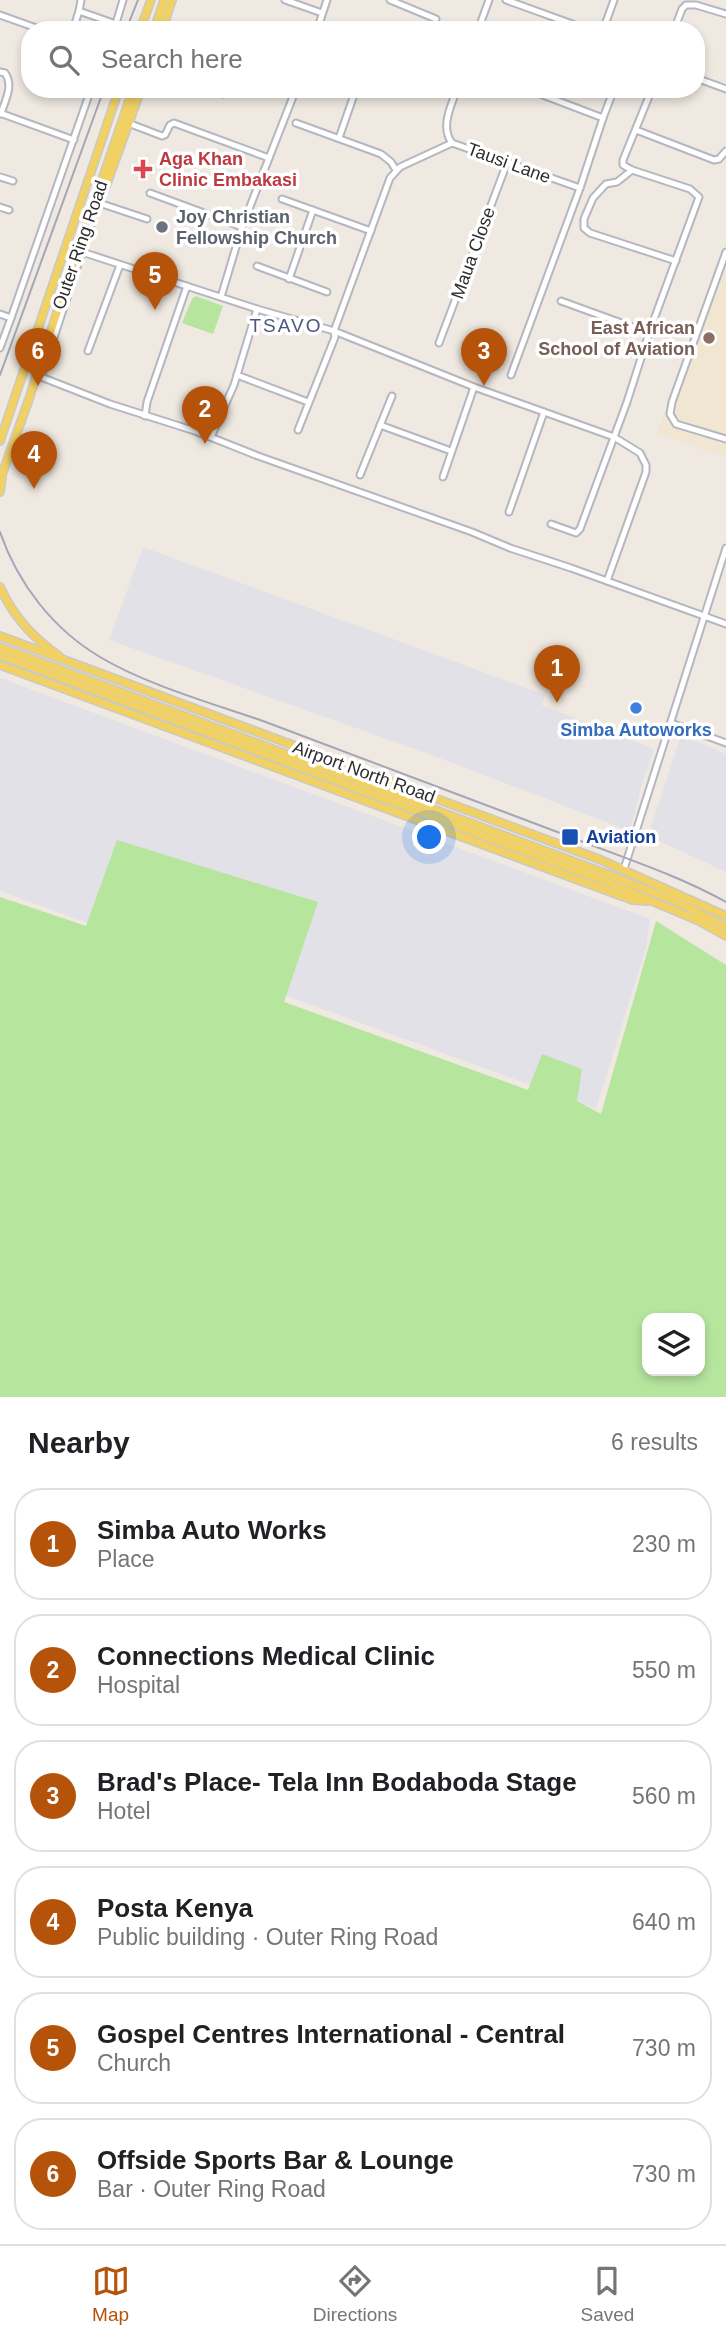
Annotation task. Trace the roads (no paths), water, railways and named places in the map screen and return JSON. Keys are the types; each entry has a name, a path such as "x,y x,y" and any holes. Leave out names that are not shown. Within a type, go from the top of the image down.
{"main road":[{"path":"143,21 151,0"},
{"path":"157,21 164,0"},
{"path":"165,21 172,0"},
{"name":"Outer Ring Road","path":"0,441 116,98"},
{"name":"Outer Ring Road","path":"0,492 1,477 30,399 130,98"},
{"path":"99,192 116,162 138,98"},
{"path":"0,587 12,611 29,632 69,662"},
{"name":"Airport North Road","path":"0,636 624,869 726,916"},
{"name":"Airport North Road","path":"0,647 108,692 565,866 699,921 726,936"},
{"name":"Airport North Road","path":"0,655 214,727 615,877 677,902 726,927"},
{"name":"Airport North Road","path":"0,665 623,897 643,902 652,901"},
{"path":"214,727 291,746"}],"street":[{"path":"76,21 81,0"},
{"path":"117,21 123,0"},
{"path":"285,0 322,13"},
{"path":"320,21 327,0"},
{"path":"392,0 436,19"},
{"path":"481,21 489,0"},
{"path":"506,0 564,21"},
{"path":"531,9 534,0"},
{"path":"606,21 614,0"},
{"path":"677,21 686,2 726,14"},
{"path":"79,11 102,21"},
{"path":"0,15 21,23"},
{"path":"0,72 5,73 9,80 9,89 0,113 74,140"},
{"path":"705,81 726,89"},
{"path":"0,348 88,98"},
{"path":"221,297 242,227 292,98"},
{"path":"339,138 353,98"},
{"name":"Tausi Lane","path":"454,98 447,120 448,137 453,143 580,188"},
{"path":"551,98 603,118"},
{"path":"511,375 611,98"},
{"path":"551,524 578,532 699,197 690,189 623,165 648,98"},
{"path":"128,123 162,136 174,123 269,158"},
{"path":"296,123 381,154 396,170"},
{"path":"636,130 715,160 726,151"},
{"path":"298,430 335,337 334,331 390,178 396,170 453,143"},
{"name":"Maua Close","path":"439,344 507,163"},
{"path":"632,170 617,182 606,184 593,198 584,219 584,228 590,233 676,261"},
{"path":"0,177 13,181"},
{"path":"99,192 99,203 79,253 41,377 726,624"},
{"path":"150,193 242,227"},
{"path":"282,199 371,231"},
{"path":"99,203 148,219"},
{"path":"0,207 9,210"},
{"path":"289,279 313,210"},
{"path":"726,251 670,414 676,424 726,439"},
{"path":"79,253 334,331 474,387 614,437 640,453 646,465 646,472 607,581"},
{"path":"88,351 120,265"},
{"path":"257,267 327,292"},
{"path":"145,416 187,286"},
{"path":"562,301 649,333"},
{"path":"211,437 237,375 257,309"},
{"path":"0,314 11,318"},
{"path":"237,375 309,402"},
{"path":"443,477 474,387"},
{"path":"360,475 392,396"},
{"path":"509,512 544,412"},
{"path":"380,425 451,451"},
{"path":"624,869 726,548"},
{"path":"671,723 726,743"}],"railway":[{"path":"130,21 138,0"},
{"path":"0,375 101,98"},
{"path":"0,532 27,587 52,619 83,646 118,667 159,685 263,721 644,865 726,902"}],"place":[{"name":"Aga Khan Clinic Embakasi","path":"143,169"},
{"name":"Joy Christian Fellowship Church","path":"162,227"},
{"name":"Gospel Centres International - Central","path":"155,310"},
{"name":"East African School of Aviation","path":"709,338"},
{"name":"Offside Sports Bar & Lounge","path":"38,386"},
{"name":"Brad's Place- Tela Inn Bodaboda Stage","path":"484,386"},
{"name":"Connections Medical Clinic","path":"205,444"},
{"name":"Posta Kenya","path":"34,489"},
{"name":"Simba Auto Works","path":"557,703"},
{"name":"Simba Autoworks","path":"636,708"},
{"name":"Aviation","path":"570,837"}],"district":[{"name":"TSAVO","path":"286,325"}]}
